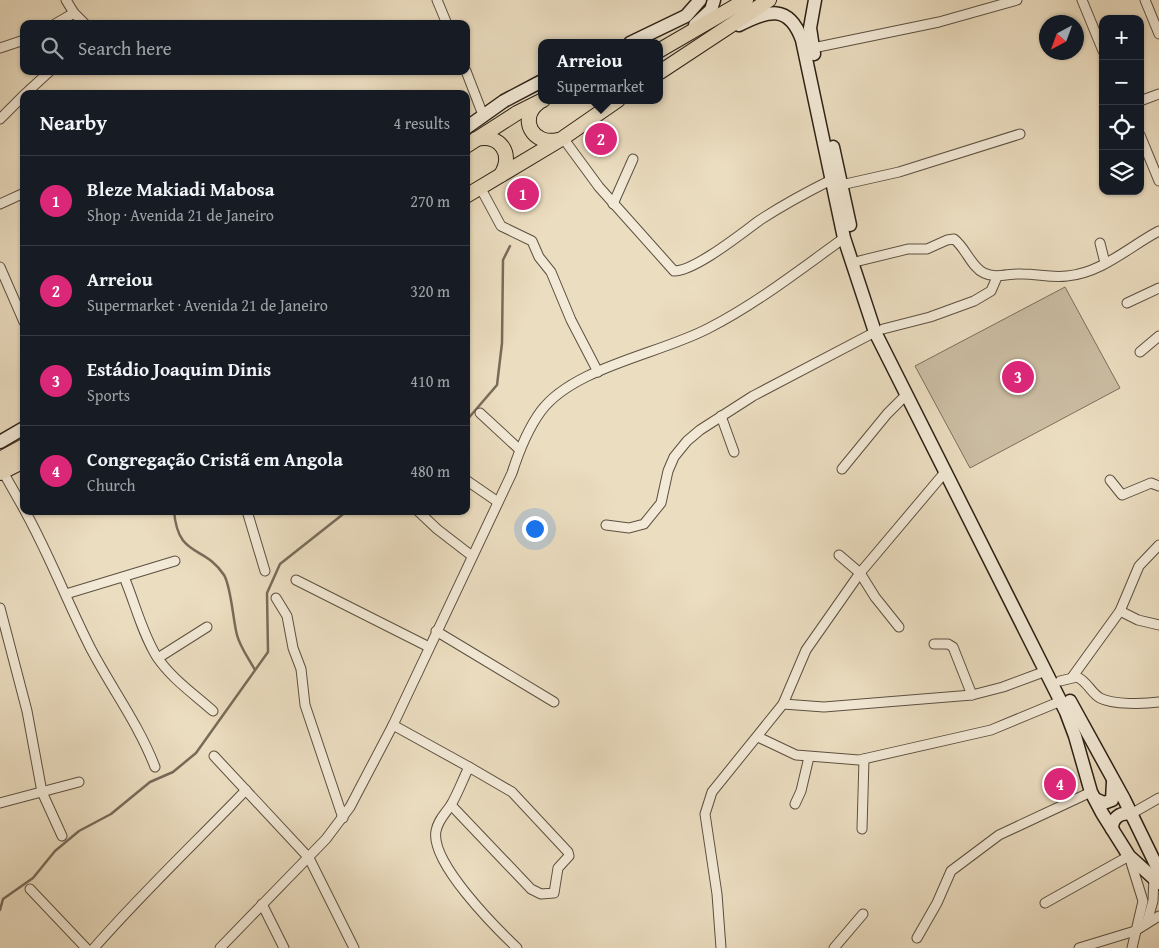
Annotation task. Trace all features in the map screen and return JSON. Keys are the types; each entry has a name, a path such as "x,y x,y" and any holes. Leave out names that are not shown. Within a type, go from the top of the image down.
{"main road":[{"path":"664,47 746,0"},
{"path":"663,70 769,0"},
{"path":"470,137 538,102"},
{"path":"538,104 530,112 528,120 532,133 544,141 560,139"},
{"path":"470,193 560,139 612,104"},
{"path":"470,138 489,137 501,144 507,156 507,162 501,175"},
{"path":"1,468 20,450"},
{"path":"1,468 20,461"}],"street":[{"path":"66,0 81,20"},
{"path":"437,0 445,20"},
{"path":"638,39 686,16 700,0"},
{"path":"664,47 704,19 711,10 714,0"},
{"path":"815,0 811,20 812,48 844,238 906,395 1061,701 1073,730 1093,796 1129,856 1143,901 1132,948"},
{"path":"812,48 939,22 1017,0"},
{"path":"1082,0 1099,41"},
{"path":"1145,0 1159,34"},
{"path":"62,20 74,13"},
{"path":"706,42 765,14 782,14 793,21 802,40 836,182 879,330 1152,857 1157,877 1147,922"},
{"path":"0,48 20,41"},
{"path":"29,90 46,75"},
{"path":"468,75 483,115"},
{"path":"470,136 483,115 538,83"},
{"path":"1144,100 1159,94"},
{"path":"0,119 20,99"},
{"path":"560,139 613,204 672,270 677,272 722,247 806,192 836,182 899,172 1020,134"},
{"path":"1144,145 1159,182"},
{"path":"613,204 633,159"},
{"path":"480,187 501,226 532,241 551,272 571,320 598,372"},
{"path":"0,204 20,195"},
{"path":"859,261 908,249 926,249 946,240 954,240 982,272 997,277 1021,274 1046,278 1070,276 1106,263 1159,230"},
{"path":"220,948 309,858 343,818 393,725 512,473 520,450 542,410 554,398 577,381 708,329 728,318 844,238"},
{"path":"1100,242 1106,263"},
{"path":"0,267 20,313"},
{"path":"606,525 629,528 644,524 661,503 668,471 674,457 687,441 721,416 777,383 879,330 930,317 974,301 991,291 997,277"},
{"path":"1127,304 1159,288"},
{"path":"1140,352 1159,336"},
{"path":"842,469 887,414 906,395"},
{"path":"480,413 520,450"},
{"path":"721,416 734,452"},
{"path":"0,442 20,430"},
{"path":"1,468 20,503"},
{"path":"721,948 717,894 705,814 712,792 718,782 758,737 783,704 806,650 860,573 946,471"},
{"path":"1110,480 1122,494 1151,483 1159,486"},
{"path":"470,483 498,502"},
{"path":"27,515 42,541 92,652 144,740 155,768"},
{"path":"247,515 265,571"},
{"path":"423,515 472,556"},
{"path":"1060,681 1073,676 1120,611 1139,566 1159,545"},
{"path":"839,555 860,573 875,597 898,627"},
{"path":"66,594 175,561"},
{"path":"124,578 150,645 158,658 173,676 212,711"},
{"path":"296,580 429,648"},
{"path":"276,598 287,616 293,648 301,668 305,705 343,818"},
{"path":"0,608 27,711 42,792 62,836"},
{"path":"1120,611 1141,621 1159,625"},
{"path":"158,658 207,627"},
{"path":"436,632 554,702"},
{"path":"934,644 948,644 953,648 972,695"},
{"path":"783,704 824,707 972,695 1003,687 1046,671"},
{"path":"1073,676 1080,678 1101,699 1140,704 1159,702"},
{"path":"758,737 784,751 809,757 864,759 991,730 1061,701"},
{"path":"393,725 512,792 568,852 569,856 558,868 554,893 540,894 532,889 451,805"},
{"path":"214,756 309,858 354,948"},
{"path":"795,804 804,783 809,757"},
{"path":"862,829 864,759"},
{"path":"468,767 451,805 438,822 435,833 438,850 475,905 517,948"},
{"path":"1093,796 1104,803 1112,800 1113,781"},
{"path":"0,803 79,782"},
{"path":"94,948 141,895 170,869 246,790"},
{"path":"917,938 937,903 951,871 999,835 1093,796"},
{"path":"1112,829 1113,822 1117,816 1131,814 1159,798"},
{"path":"1129,856 1157,877"},
{"path":"1045,903 1129,856"},
{"path":"30,889 86,948"},
{"path":"262,904 284,948"},
{"path":"834,948 863,914"},
{"path":"1079,948 1135,931 1159,916"}],"shaded area":[{"path":"1065,287 1120,388 970,468 915,366"}],"waterway":[{"path":"470,416 497,385 502,343 503,260 510,246"},
{"path":"175,515 176,526 186,544 216,565 224,575 238,639 255,670"},
{"path":"0,910 3,899 33,878 55,851 79,831 111,814 150,782 173,772 196,753 268,652 267,593 280,564 342,515"}],"place":[{"name":"Arreiou","path":"601,139"},
{"name":"Bleze Makiadi Mabosa","path":"523,194"},
{"name":"Estádio Joaquim Dinis","path":"1018,377"},
{"name":"Congregação Cristã em Angola","path":"1060,784"}]}
